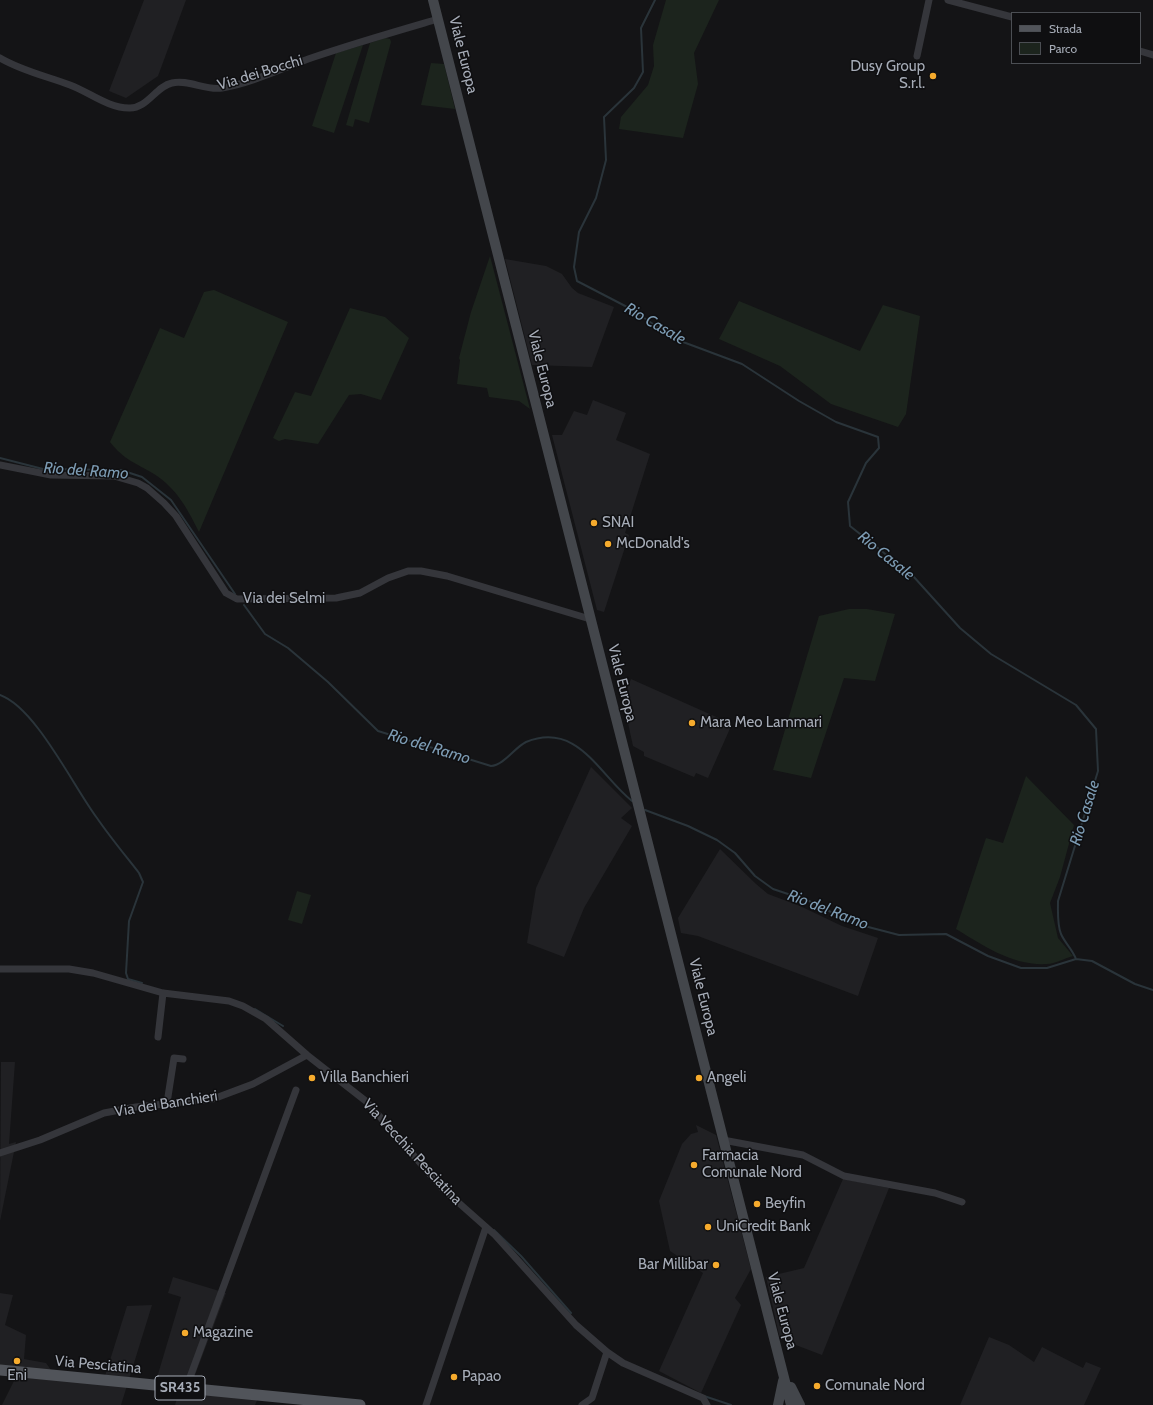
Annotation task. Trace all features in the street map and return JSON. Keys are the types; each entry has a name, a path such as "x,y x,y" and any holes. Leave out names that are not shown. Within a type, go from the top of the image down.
{"main road":[{"name":"Viale Europa","path":"433,0 791,1405"},
{"name":"Via Pesciatina","path":"0,1370 360,1405"},
{"name":"Viale Europa","path":"778,1405 782,1389 783,1373"},
{"name":"Viale Europa","path":"783,1373 800,1405"}],"street":[{"path":"917,56 929,0"},
{"path":"948,0 1011,17"},
{"name":"Via dei Bocchi","path":"0,58 34,74 71,85 117,106 130,109 139,106 167,84 180,82 209,88 222,88 274,72 314,57 438,19"},
{"path":"1141,51 1153,55"},
{"name":"Via dei Selmi","path":"0,465 51,475 114,476 138,483 147,488 176,516 226,593 237,600 336,598 360,593 388,578 408,570 447,576 590,619"},
{"name":"Via Vecchia Pesciatina","path":"0,969 69,970 93,973 163,993 215,998 243,1006 266,1019 307,1055 366,1102 442,1188 495,1235 576,1325 607,1352 623,1363 703,1398 707,1405"},
{"path":"158,1037 163,993"},
{"name":"Via dei Banchieri","path":"0,1153 40,1140 104,1113 167,1103 213,1099 253,1084 307,1055"},
{"path":"167,1103 174,1058 183,1059"},
{"path":"186,1388 296,1090"},
{"path":"723,1140 803,1155 844,1176 935,1193 962,1202"},
{"path":"426,1405 486,1227"},
{"path":"582,1405 592,1398 607,1352"}],"shaded area":[{"path":"144,0 186,0 158,76 126,98 109,91"},
{"path":"505,259 546,266 562,274 572,288 578,293 614,307 592,367 532,365"},
{"path":"593,400 626,413 616,440 650,454 625,533 629,535 604,612 597,610 552,435 562,435 574,411 587,415"},
{"path":"631,679 732,724 708,778 696,773 694,777 644,756 644,752 633,746 623,700"},
{"path":"591,767 632,808 621,818 632,826 584,908 564,957 527,943 536,888"},
{"path":"720,849 768,894 800,906 842,926 878,938 858,996 698,936 681,933 678,918"},
{"path":"1,1062 15,1062 9,1144 16,1142 0,1221"},
{"path":"696,1125 716,1135 751,1269 735,1298 741,1305 701,1393 659,1371 703,1273 670,1251 659,1201 682,1144 691,1134 698,1132"},
{"path":"843,1179 889,1188 822,1355 780,1339 766,1277 804,1268"},
{"path":"173,1277 226,1293 192,1383 261,1392 255,1405 175,1405 182,1381 156,1381 181,1297 168,1293"},
{"path":"0,1293 13,1295 5,1325 26,1335 24,1359 46,1363 51,1370 105,1376 127,1306 152,1305 121,1405 2,1405 16,1377 0,1375"},
{"path":"989,1337 1009,1345 1034,1362 1042,1347 1083,1368 1086,1362 1101,1368 1084,1405 960,1405"}],"green space":[{"path":"666,0 719,0 694,53 698,84 683,138 619,129 621,117 648,85 654,66 653,45"},
{"path":"385,38 390,39 391,42 369,123 355,119 353,127 346,125 370,43"},
{"path":"363,45 334,133 312,126 336,53"},
{"path":"431,63 444,64 455,109 421,105"},
{"path":"490,256 530,409 519,401 489,397 487,388 457,384 459,358 471,312"},
{"path":"214,290 288,322 199,532 186,507 169,486 154,474 125,457 110,442 160,328 184,338 204,292"},
{"path":"739,301 860,351 883,305 920,316 906,414 898,427 831,404 780,366 719,339"},
{"path":"350,308 385,317 409,338 381,400 361,394 349,395 318,444 285,439 279,441 273,438 295,392 311,396"},
{"path":"849,609 867,609 895,614 875,681 844,678 811,778 773,770 819,616"},
{"path":"1026,776 1074,825 1060,877 1050,903 1058,938 1073,956 1050,964 1022,962 999,954 956,929 986,838 1003,843"},
{"path":"297,891 311,895 302,924 288,920"}],"waterway":[{"name":"Rio Casale","path":"655,0 641,28 643,72 634,88 604,117 606,160 596,198 579,232 574,267 577,281 631,309 675,339 742,364 799,401 836,422 878,437 879,448 866,463 848,502 850,526 913,576 960,628 991,654 1076,705 1096,729 1098,771 1058,901 1059,926 1061,934 1076,959 1092,961 1135,984 1153,990"},
{"name":"Rio del Ramo","path":"0,458 43,469 121,470 142,477 171,500 235,594"},
{"name":"Rio del Ramo","path":"244,605 265,634 288,648 328,682 378,731 491,766 505,760 517,748 526,742 544,737 560,739 574,745 586,754 632,801"},
{"path":"0,695 14,703 27,715 40,731 87,804 139,873 143,882 129,921 126,973 128,979 142,983"},
{"name":"Rio del Ramo","path":"645,810 688,826 717,840 735,853 755,876 773,889 809,901 853,923 899,935 946,934 988,956 1021,968 1047,968 1076,959"},
{"path":"255,1009 283,1026"},
{"path":"494,1230 521,1256 571,1313"},
{"path":"704,1396 731,1405"}],"place":[{"name":"Dusy Group S.r.l.","path":"933,76"},
{"name":"SNAI","path":"594,523"},
{"name":"McDonald's","path":"608,544"},
{"name":"Mara Meo Lammari","path":"692,723"},
{"name":"Villa Banchieri","path":"312,1078"},
{"name":"Angeli","path":"699,1078"},
{"name":"Farmacia Comunale Nord","path":"694,1165"},
{"name":"Beyfin","path":"757,1204"},
{"name":"UniCredit Bank","path":"708,1227"},
{"name":"Bar Millibar","path":"716,1265"},
{"name":"Magazine","path":"185,1333"},
{"name":"Eni","path":"17,1361"},
{"name":"Papao","path":"454,1377"},
{"name":"Comunale Nord","path":"817,1386"}]}
